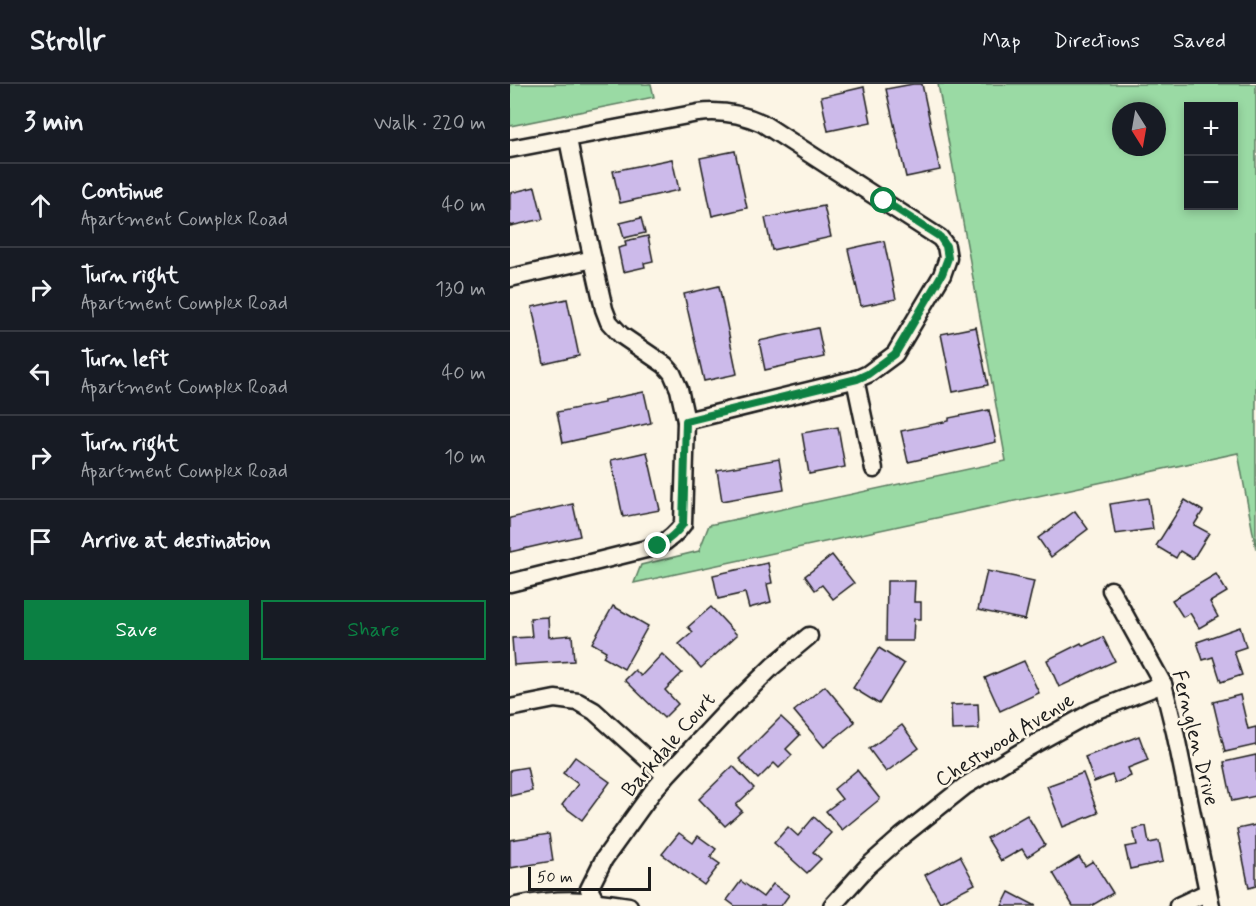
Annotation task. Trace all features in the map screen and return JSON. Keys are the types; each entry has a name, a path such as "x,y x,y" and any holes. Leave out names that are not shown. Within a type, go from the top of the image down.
{"street":[{"path":"510,149 710,111 734,114 762,123 940,237 946,246 948,258 942,274 895,354 868,374 686,421"},
{"path":"510,583 658,546 668,541 683,524 686,421 679,389 672,373 664,365 621,335 609,322 593,260 568,139"},
{"path":"510,279 593,260"},
{"path":"855,379 874,469"},
{"name":"Fernglen Drive","path":"1111,590 1163,684 1210,899"},
{"name":"Barkdale Court","path":"595,900 589,889 598,870 653,791 728,710 773,666 809,636"},
{"name":"Chestwood Avenue","path":"832,906 867,867 965,786 1094,711 1163,684"},
{"path":"510,708 555,699 578,702 594,711 666,776"},
{"path":"516,906 568,899 595,900 629,906"},
{"path":"1178,906 1210,899"}],"green space":[{"path":"510,84 651,84 654,97 510,126"},
{"path":"938,84 1256,84 1256,549 1238,453 634,583 641,565 699,551 709,525 1006,461"}],"building":[{"path":"922,84 940,170 906,177 886,89"},
{"path":"864,87 871,122 828,131 821,97"},
{"path":"735,151 747,208 712,216 700,158"},
{"path":"672,159 679,190 620,203 613,171"},
{"path":"535,187 543,219 510,226 510,193"},
{"path":"824,206 831,237 772,250 765,218"},
{"path":"641,218 645,233 624,238 620,223"},
{"path":"648,236 653,261 644,263 645,267 623,272 618,248 626,246 625,241"},
{"path":"884,241 896,299 861,306 848,249"},
{"path":"719,286 737,374 704,381 684,294"},
{"path":"567,299 579,356 544,364 532,307"},
{"path":"976,327 988,385 953,392 941,334"},
{"path":"818,328 824,357 765,370 759,341"},
{"path":"644,392 651,423 563,443 557,412"},
{"path":"989,410 996,442 908,462 901,431"},
{"path":"838,427 845,467 809,474 802,433"},
{"path":"647,452 660,510 623,517 611,460"},
{"path":"779,459 784,490 722,501 717,470"},
{"path":"1148,498 1153,529 1115,534 1110,504"},
{"path":"1185,500 1203,511 1194,525 1209,533 1193,559 1180,551 1176,558 1156,546"},
{"path":"573,504 580,536 510,552 510,518"},
{"path":"1075,511 1088,529 1051,557 1038,538"},
{"path":"832,555 854,583 833,599 822,585 815,590 805,576"},
{"path":"768,563 772,583 767,584 771,602 749,608 745,593 718,599 713,575"},
{"path":"987,571 1034,581 1025,620 978,610"},
{"path":"1216,574 1227,592 1210,602 1218,617 1199,628 1190,613 1183,617 1172,600"},
{"path":"887,581 915,581 914,602 921,602 921,619 914,619 913,641 886,641"},
{"path":"613,606 648,626 624,669 603,657 606,651 592,643"},
{"path":"711,607 737,635 701,668 679,644 693,632 688,627"},
{"path":"548,617 549,637 572,635 574,661 514,665 512,638 532,637 530,618"},
{"path":"1240,627 1246,647 1234,651 1242,675 1221,682 1213,657 1203,660 1197,642"},
{"path":"1103,637 1115,661 1059,687 1047,660 1081,643 1083,646"},
{"path":"879,648 904,664 879,704 853,688"},
{"path":"662,654 682,673 665,690 678,704 664,718 625,680 635,670 641,676"},
{"path":"1024,661 1039,693 1000,711 985,678"},
{"path":"825,686 855,722 824,747 794,711"},
{"path":"1240,695 1248,729 1256,727 1256,745 1225,752 1213,702"},
{"path":"978,704 979,729 952,730 951,705"},
{"path":"781,717 800,735 786,749 792,755 779,768 774,763 758,779 739,759"},
{"path":"902,725 919,748 886,772 869,749"},
{"path":"1139,736 1148,760 1128,768 1131,776 1115,783 1112,775 1094,782 1085,757"},
{"path":"1256,755 1256,796 1232,801 1224,762"},
{"path":"575,757 610,782 582,820 562,805 578,784 563,773"},
{"path":"733,766 754,788 736,805 742,811 725,826 699,799"},
{"path":"527,767 532,791 510,796 510,770"},
{"path":"857,770 880,799 842,830 826,811 842,799 834,789"},
{"path":"1083,773 1098,813 1063,827 1047,786"},
{"path":"1027,815 1045,845 1027,857 1022,849 1001,861 987,838"},
{"path":"814,817 831,833 813,852 821,859 807,873 774,843 788,827 798,836"},
{"path":"1256,825 1256,886 1249,888 1237,829"},
{"path":"1146,826 1149,843 1159,841 1163,862 1130,869 1125,847 1137,845 1133,829"},
{"path":"679,833 693,843 698,836 716,849 710,857 720,864 704,885 662,854"},
{"path":"549,834 553,861 510,868 510,840"},
{"path":"960,856 975,884 940,902 925,875"},
{"path":"1079,857 1085,866 1093,861 1113,893 1091,906 1073,906 1053,873"},
{"path":"741,881 763,897 773,884 789,895 781,906 735,906 727,900"},
{"path":"1009,892 1036,906 1002,906"}],"route":[{"path":"658,546 668,541 683,524 686,421 857,379 868,374 895,354 942,274 948,258 946,246 940,237 884,201"}]}
